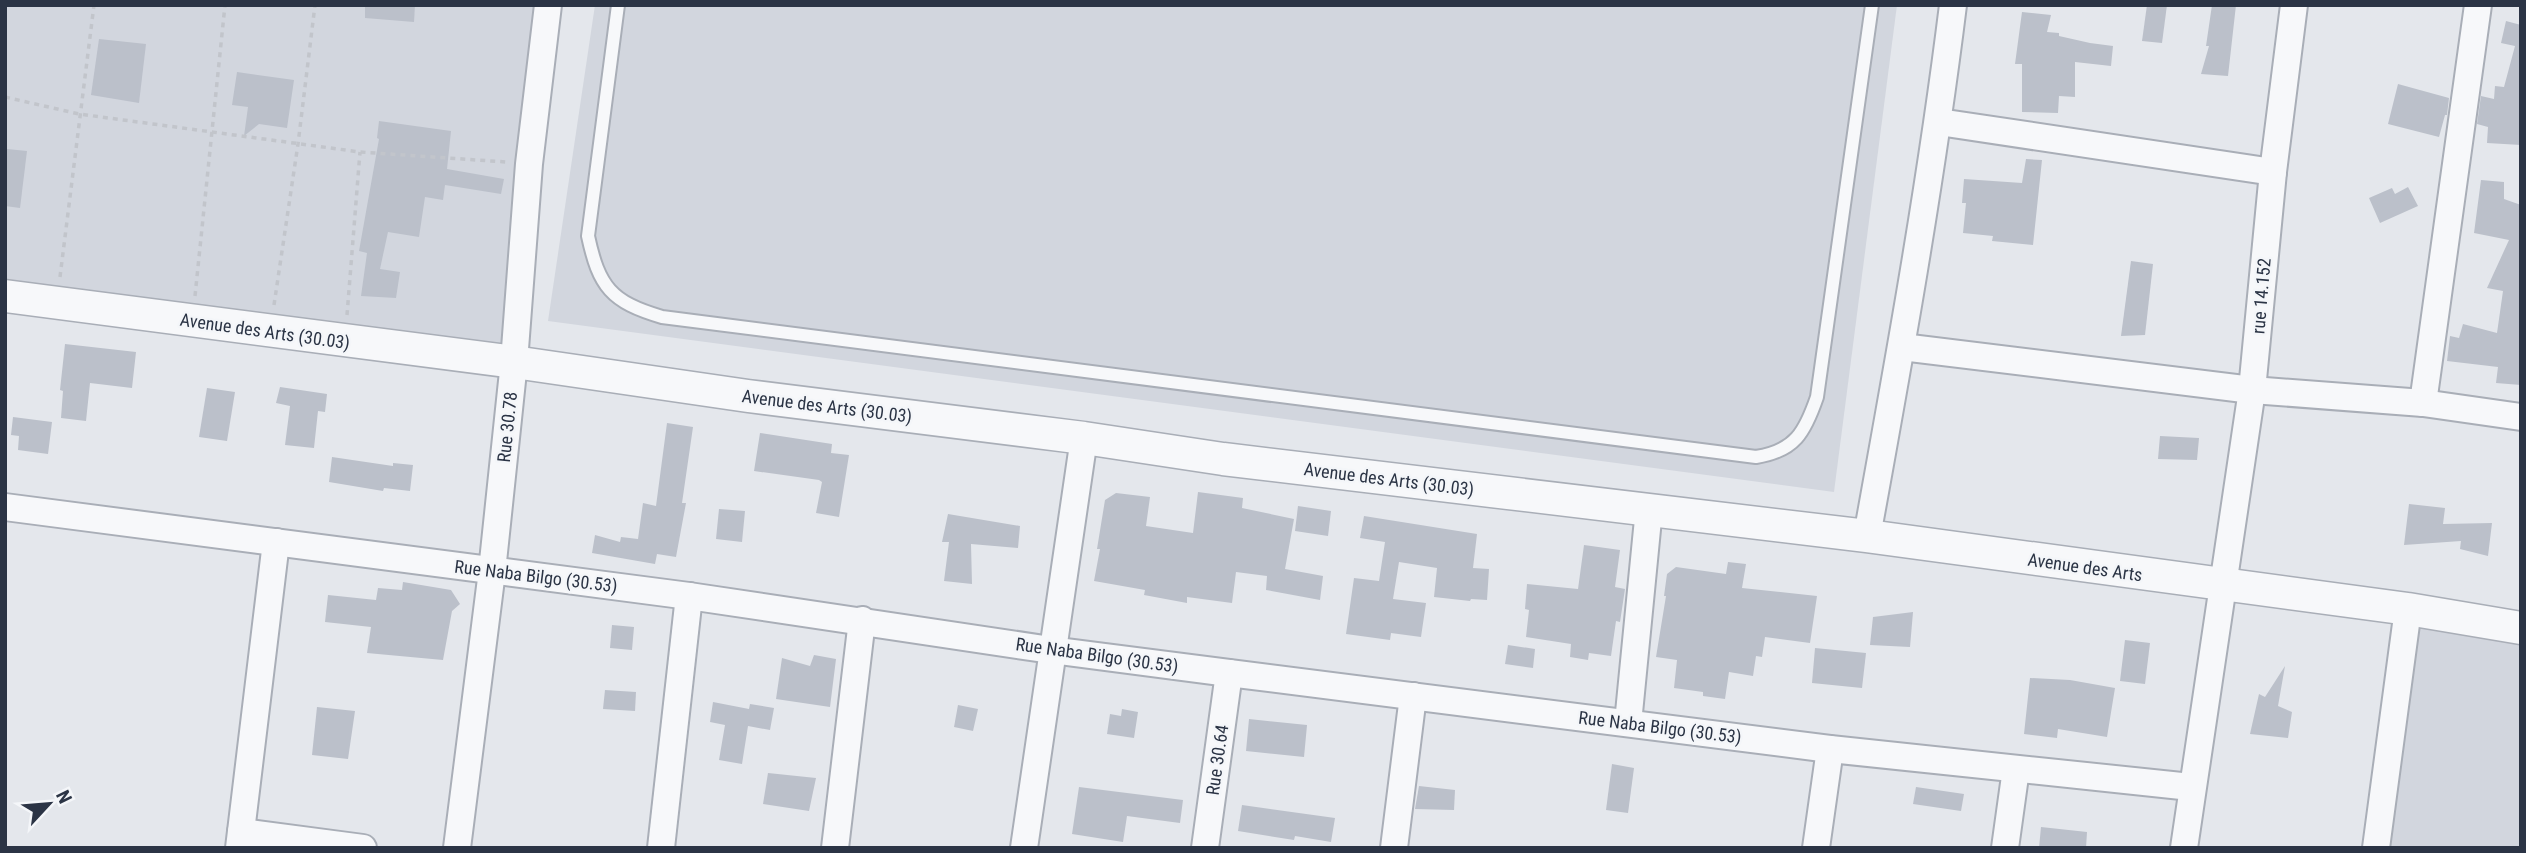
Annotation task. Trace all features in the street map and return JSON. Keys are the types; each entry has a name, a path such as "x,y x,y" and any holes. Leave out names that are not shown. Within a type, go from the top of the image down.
{"street":[{"name":"Rue 30.78","path":"457,848 492,570 514,362 529,164 548,5"},
{"path":"1867,536 1939,122 1953,5"},
{"name":"rue 14.152","path":"2184,848 2252,390 2273,172 2294,5"},
{"path":"2423,403 2478,5"},
{"path":"1939,122 2273,172"},
{"name":"Avenue des Arts (30.03)","path":"5,296 514,362 748,396 1084,438 1223,459 1649,509"},
{"path":"1902,347 2252,390 2423,403 2521,417"},
{"path":"1024,848 1084,438"},
{"name":"Rue Naba Bilgo (30.53)","path":"5,507 689,596 1051,650 1228,673 1830,749 2192,787"},
{"path":"1628,723 1649,509"},
{"name":"Avenue des Arts","path":"1649,509 2408,609 2521,628"},
{"path":"276,542 240,840 363,848"},
{"path":"661,848 689,596"},
{"path":"2376,848 2408,609"},
{"path":"835,848 862,620"},
{"name":"Rue 30.64","path":"1205,848 1228,673"},
{"path":"1394,848 1413,696"},
{"path":"1816,848 1830,749"},
{"path":"2005,848 2016,769"}],"lane":[{"path":"618,5 588,236 594,265 610,292 634,309 662,317 1756,457 1777,454 1793,442 1809,421 1817,397 1872,5"}],"path":[{"path":"57,303 94,5"},
{"path":"192,321 225,5"},
{"path":"271,331 315,5"},
{"path":"5,97 79,114 360,152 529,164"},
{"path":"345,341 360,152"}],"shaded area":[{"path":"5,5 548,5 514,362 5,296"},
{"path":"595,5 1897,5 1834,492 548,321"},
{"path":"2407,609 2521,629 2521,848 2379,848"}],"building":[{"path":"365,5 415,5 414,22 365,18"},
{"path":"2147,5 2167,5 2162,43 2142,41"},
{"path":"2212,5 2236,5 2228,76 2201,74 2209,46 2206,46"},
{"path":"2022,12 2051,15 2047,32 2113,46 2111,66 2075,62 2075,97 2059,96 2058,113 2022,112 2022,64 2015,64"},
{"path":"2506,21 2521,25 2521,145 2487,143 2488,127 2477,124 2481,96 2494,99 2495,86 2504,87 2515,46 2501,43"},
{"path":"99,39 146,44 139,103 91,95"},
{"path":"237,72 294,80 287,128 259,124 244,136 248,107 232,105"},
{"path":"2398,84 2449,98 2447,115 2439,137 2388,124"},
{"path":"379,121 451,131 447,169 504,179 501,194 445,185 443,200 425,197 419,237 388,232 380,269 400,272 396,298 361,296 367,253 359,251 379,139"},
{"path":"7,149 27,151 20,208 5,206"},
{"path":"2026,159 2042,160 2033,245 1992,241 1993,236 1963,233 1966,203 1962,203 1964,179 2022,183"},
{"path":"2481,180 2504,182 2504,199 2521,205 2521,385 2496,383 2498,367 2447,361 2450,336 2459,338 2463,324 2497,333 2503,291 2487,288 2509,240 2474,233"},
{"path":"2408,187 2418,206 2380,223 2369,198 2392,188 2395,194"},
{"path":"2131,261 2153,264 2145,335 2121,336"},
{"path":"65,344 136,352 132,388 90,383 86,421 61,418 63,391 60,390"},
{"path":"280,387 327,394 325,412 318,411 314,448 285,445 290,406 276,403"},
{"path":"207,388 235,392 227,441 199,437"},
{"path":"13,417 52,422 48,454 18,450 19,436 11,435"},
{"path":"667,423 693,427 682,503 686,503 676,557 657,554 655,564 592,553 595,535 620,542 621,537 638,539 643,503 656,506"},
{"path":"760,433 832,444 831,453 849,455 839,517 816,513 822,482 819,480 754,471"},
{"path":"2160,436 2199,438 2197,460 2158,459"},
{"path":"332,457 393,466 393,463 413,465 410,491 384,488 383,491 329,482"},
{"path":"1198,492 1243,498 1242,508 1294,519 1285,569 1323,576 1320,600 1266,590 1267,576 1236,572 1232,603 1187,597 1187,603 1144,595 1145,590 1094,581 1105,500 1116,493 1150,497 1146,526 1193,533"},
{"path":"2409,504 2445,508 2443,524 2492,523 2488,556 2460,549 2461,541 2404,545"},
{"path":"1298,506 1331,511 1328,536 1295,531"},
{"path":"719,509 745,511 742,542 716,539"},
{"path":"948,514 1020,526 1018,548 971,544 972,584 944,581 949,542 942,542"},
{"path":"1364,516 1477,534 1473,568 1489,569 1487,600 1434,597 1437,568 1399,562 1393,599 1426,603 1421,637 1391,633 1390,640 1346,634 1354,578 1379,581 1385,542 1360,538"},
{"path":"1584,545 1620,550 1615,587 1625,589 1620,622 1616,621 1611,656 1589,653 1588,660 1570,657 1571,644 1526,637 1529,610 1525,609 1527,584 1578,589"},
{"path":"1728,562 1746,564 1742,588 1817,596 1810,643 1765,637 1762,657 1756,656 1753,676 1729,672 1725,699 1703,696 1703,692 1674,688 1677,660 1656,657 1667,574 1676,567 1726,574"},
{"path":"403,582 451,590 460,604 452,611 443,660 367,653 371,627 325,622 328,595 376,600 378,588 402,590"},
{"path":"1913,612 1910,647 1870,645 1873,617"},
{"path":"612,625 634,627 632,650 610,648"},
{"path":"2125,640 2150,643 2145,684 2120,681"},
{"path":"1508,645 1535,649 1533,668 1505,664"},
{"path":"1815,648 1866,653 1862,688 1812,683"},
{"path":"814,655 836,659 830,707 776,699 782,658 810,666"},
{"path":"2285,666 2278,706 2292,712 2288,738 2250,734 2259,694 2265,697"},
{"path":"2030,678 2070,680 2115,688 2107,737 2058,729 2057,738 2024,734"},
{"path":"605,690 636,692 635,711 603,709"},
{"path":"713,702 749,709 750,704 774,708 770,730 748,726 742,764 719,760 725,725 710,722"},
{"path":"958,705 978,709 973,731 954,727"},
{"path":"317,707 355,711 348,759 312,755"},
{"path":"1122,709 1138,712 1134,738 1107,734 1110,714 1121,716"},
{"path":"1249,719 1307,725 1304,757 1246,751"},
{"path":"1612,764 1634,768 1628,813 1606,810"},
{"path":"768,773 816,778 809,811 763,804"},
{"path":"1419,786 1455,790 1454,810 1415,809"},
{"path":"1079,787 1183,800 1180,823 1127,816 1123,842 1072,834"},
{"path":"1916,787 1964,794 1961,811 1913,804"},
{"path":"1242,805 1335,818 1331,842 1295,836 1294,840 1238,831"},
{"path":"2041,827 2087,832 2086,848 2039,848"}]}
